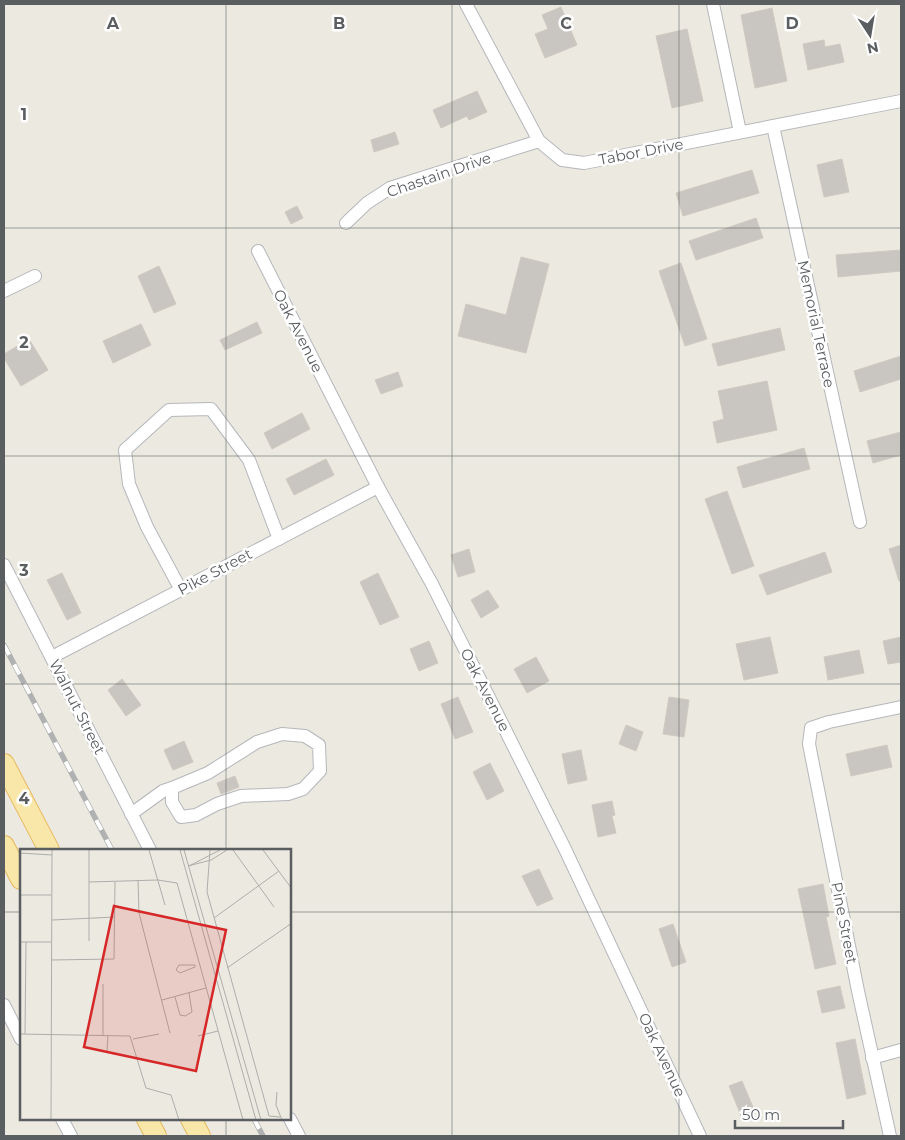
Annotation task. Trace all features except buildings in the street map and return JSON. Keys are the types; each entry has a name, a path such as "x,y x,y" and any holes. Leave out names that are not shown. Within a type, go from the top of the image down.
{"main road":[{"path":"4,764 48,849"},
{"path":"4,846 20,877"},
{"path":"147,1120 156,1136"},
{"path":"191,1120 200,1136"}],"street":[{"name":"Tabor Drive","path":"466,4 539,141 562,160 584,163 901,101"},
{"path":"714,4 740,132"},
{"name":"Memorial Terrace","path":"773,126 860,522"},
{"name":"Chastain Drive","path":"346,223 367,203 390,188 539,141"},
{"name":"Oak Avenue","path":"258,251 378,487 432,584 561,840 700,1136"},
{"path":"4,291 35,276"},
{"path":"181,590 147,526 128,484 124,450 169,410 211,409 249,460 279,539"},
{"name":"Pike Street","path":"52,657 378,487"},
{"name":"Walnut Street","path":"4,565 149,849"},
{"name":"Pine Street","path":"890,1136 872,1058 809,744 811,728 829,722 901,707"},
{"path":"131,814 163,790 208,774 257,742 282,734 305,736 319,745 320,771 303,789 288,794 241,796 196,814 181,817 172,802 172,788"},
{"path":"4,1005 20,1037"},
{"path":"872,1058 901,1050"},
{"path":"63,1120 71,1136"},
{"path":"291,1120 299,1136"}],"railway":[{"path":"4,645 111,849"},
{"path":"255,1120 263,1136"}]}
